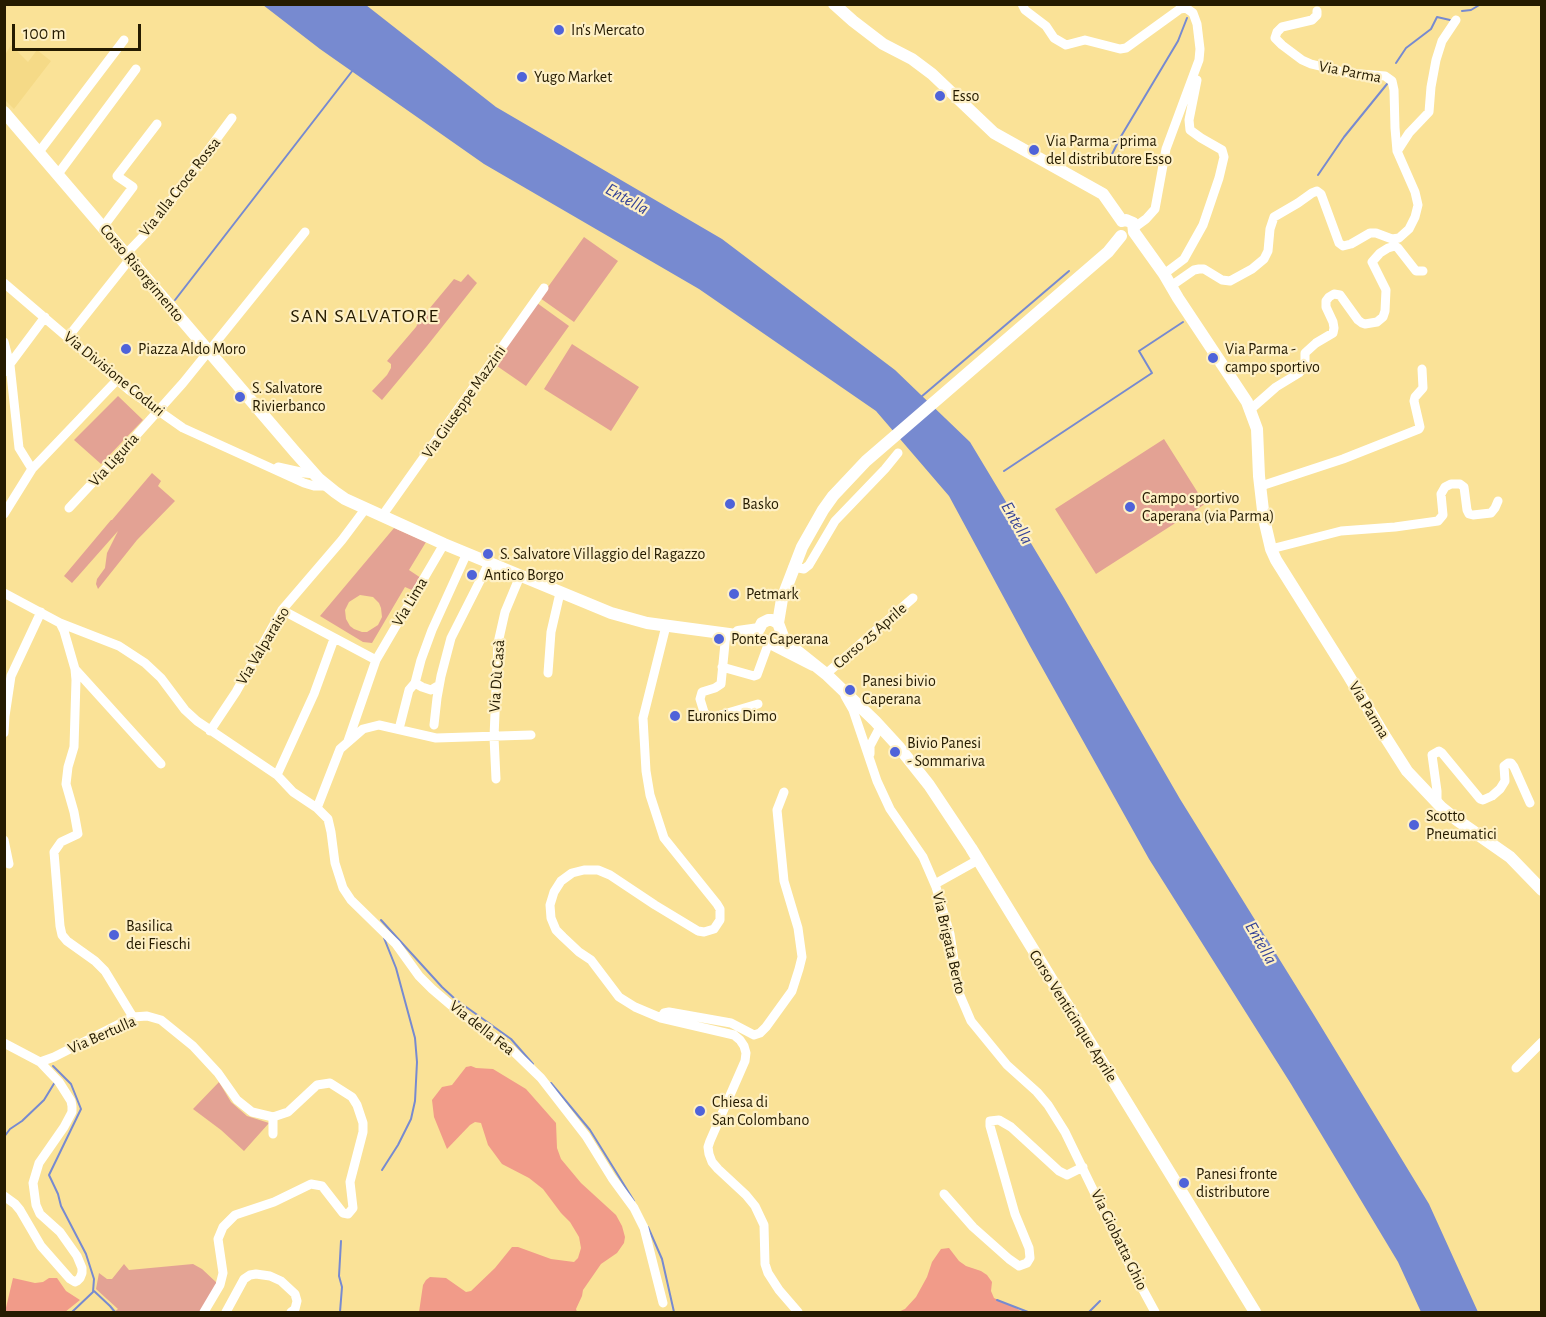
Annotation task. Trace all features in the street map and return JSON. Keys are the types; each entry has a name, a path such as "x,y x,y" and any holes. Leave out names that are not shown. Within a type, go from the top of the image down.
{"main road":[{"path":"834,4 883,44 912,59 932,74 994,133 1103,194 1122,221"},
{"name":"Corso Risorgimento","path":"4,112 295,452 327,486 345,499 382,516 560,593"},
{"path":"1122,221 1130,221 1134,229 1129,237 1121,236 1117,230 1122,221"},
{"name":"Via Parma","path":"1134,229 1251,410 1257,429 1264,519 1276,560 1407,771 1457,820 1510,856 1542,890"},
{"path":"770,631 802,547 833,496 866,461 1108,252 1121,236"},
{"name":"Corso 25 Aprile","path":"560,593 611,614 666,626 728,633 770,631 826,674 877,724"},
{"name":"Corso Venticinque Aprile","path":"877,724 929,785 978,860 1255,1312"}],"street":[{"path":"1022,4 1025,10 1046,26 1054,38 1066,45 1085,40 1120,50 1180,9 1186,8 1193,13 1197,24 1199,60 1166,148 1155,209 1134,229"},
{"name":"Via Parma","path":"1171,286 1198,269 1204,269 1222,280 1230,281 1252,269 1264,259 1268,251 1270,229 1274,217 1317,191 1323,198 1342,246 1352,244 1370,233 1392,239 1399,238 1409,229 1416,217 1418,205 1415,192 1397,151 1392,81 1385,76 1348,73 1311,64 1302,60 1275,38 1282,27 1312,20 1317,15 1317,11"},
{"path":"1397,151 1409,133 1429,112 1436,60 1442,41 1456,20"},
{"path":"39,152 124,40"},
{"path":"1164,274 1184,259 1203,225 1224,157 1222,150 1190,130 1195,86 1199,74 1196,67"},
{"path":"58,174 136,69"},
{"name":"Via alla Croce Rossa","path":"68,337 232,118"},
{"path":"103,227 133,187 117,176 157,124"},
{"name":"Via Liguria","path":"69,508 158,411 305,232"},
{"path":"1251,410 1276,387 1299,373 1304,368 1305,353 1333,333 1333,321 1326,307 1329,297 1334,294 1340,295 1362,323 1377,322 1383,317 1386,290 1372,262 1380,253 1395,246 1416,271 1423,271"},
{"name":"Via Divisione Coduri","path":"4,283 117,380 183,428 304,483 327,486"},
{"name":"Via Giuseppe Mazzini","path":"382,516 544,288"},
{"path":"7,369 45,317"},
{"path":"4,342 10,410 20,448 32,469"},
{"path":"1261,486 1343,459 1419,429 1414,401 1423,388 1422,369"},
{"path":"4,514 32,469 117,380"},
{"path":"282,467 291,461 295,452"},
{"path":"793,567 804,569 809,566 835,521 898,453"},
{"name":"Via Divisione Coduri","path":"267,465 315,474"},
{"path":"1271,549 1341,531 1395,528 1438,521 1443,515 1441,494 1451,484 1460,484 1464,487 1469,514 1491,513 1498,501"},
{"name":"Via Valparaiso","path":"210,731 236,692 282,610 342,540 366,508"},
{"name":"Via Lima","path":"316,808 340,749 348,741 376,660 444,544"},
{"path":"399,729 409,690 415,682 432,630 467,554"},
{"path":"434,724 439,686 451,638 489,563"},
{"name":"Via Dù Casà","path":"496,779 494,737 499,635 505,612 520,576"},
{"name":"Via della Fea","path":"4,593 60,623 119,646 145,663 161,678 185,710 210,731 277,775 293,792 328,819 335,863 343,888 351,900 396,944 419,976 432,989 459,1012 512,1050 541,1078 586,1136 634,1208 644,1228 663,1303"},
{"path":"549,673 551,632 560,593"},
{"name":"Corso 25 Aprile","path":"826,674 914,598"},
{"path":"282,610 376,660"},
{"path":"4,733 11,676 41,612"},
{"path":"60,623 75,669 76,680 74,747 66,784 78,834 61,842 54,852 60,926 66,941 95,961 105,971 133,1017"},
{"path":"666,626 643,718 646,771 650,795 664,838 717,904 721,915 720,920 718,925 709,931 698,931 610,875 598,870 572,873 561,881 550,905 551,918 556,930 591,960 620,997 635,1007 661,1018 727,1032 734,1035 744,1046 746,1061 710,1141 709,1154 718,1169 756,1206 764,1225 765,1264 768,1273 798,1312"},
{"path":"723,667 757,675 770,631"},
{"path":"728,633 721,684 702,692 704,712 707,716 714,717 758,704"},
{"path":"277,775 314,694 334,639"},
{"path":"75,669 161,764"},
{"path":"415,682 431,690 439,686"},
{"name":"Via Brigata Berto","path":"840,687 853,710 869,760 890,809 923,857 935,884 950,934 959,993 971,1021 1007,1065 1048,1105 1083,1167"},
{"path":"348,741 363,729 379,724 436,738 531,735"},
{"path":"861,732 866,725 877,724 870,746 869,760"},
{"path":"1437,802 1432,755 1439,751 1483,800 1500,789 1504,781 1504,766 1510,763 1516,769 1530,803"},
{"path":"661,1018 664,1013 679,1014 731,1023 754,1035 766,1027 792,991 801,957 798,928 784,881 777,810 784,792"},
{"path":"4,840 9,864"},
{"path":"935,884 978,860"},
{"name":"Via Bertulla","path":"40,1062 133,1017 147,1016 168,1024 193,1046 218,1073 237,1100 252,1112 273,1117"},
{"path":"1516,1068 1542,1042"},
{"path":"4,1043 40,1062 59,1082 71,1101 72,1112 39,1163 33,1183 40,1214 60,1232 77,1256 82,1268 77,1281 70,1279 41,1246 20,1210 4,1196"},
{"path":"204,1312 220,1285 223,1273 218,1239 223,1227 235,1215 274,1202 311,1184 322,1186 341,1212 348,1214 353,1208 350,1182 363,1132 363,1122 352,1097 330,1083 317,1085 288,1112 273,1117 273,1134"},
{"path":"944,1194 973,1227 1019,1266 1027,1263 1030,1258 1029,1248 1015,1214 990,1121 999,1120 1011,1127 1059,1171 1067,1175 1083,1167"},
{"name":"Via Giobatta Ghio","path":"1083,1167 1129,1264 1155,1312"},
{"path":"226,1312 244,1279 256,1274 270,1276 281,1281 295,1294 297,1302 295,1310 291,1312"}],"shaded area":[{"path":"11,45 28,62 37,50 51,61 14,109 4,99 5,55"},
{"path":"584,237 618,261 574,322 540,298"},
{"path":"468,274 477,283 382,400 372,391 391,368 391,364 387,361 454,279 461,282"},
{"path":"537,303 569,326 526,386 494,364"},
{"path":"572,344 639,387 611,431 544,389"},
{"path":"118,396 143,420 101,464 74,440"},
{"name":"Campo sportivo Caperana (via Parma)","path":"1164,439 1205,504 1096,574 1055,509"},
{"path":"152,473 161,481 158,486 175,501 137,540 98,589 97,579 105,568 107,553 118,531 72,583 64,576"},
{"path":"394,528 426,542 409,570 421,578 414,591 405,587 372,643 363,642 320,616","holes":["360,595 373,597 381,608 382,617 378,625 367,632 354,629 346,619 345,610 349,602"]},
{"path":"466,1067 493,1069 526,1089 556,1123 557,1148 561,1159 581,1183 616,1215 622,1226 624,1243 617,1253 601,1264 583,1290 577,1312 419,1312 423,1285 430,1277 446,1278 466,1292 471,1291 495,1268 512,1247 551,1259 574,1262 581,1248 579,1237 570,1222 543,1189 529,1178 502,1164 488,1145 481,1123 475,1122 470,1125 447,1149 434,1117 432,1100 442,1087 452,1085"},
{"path":"219,1082 231,1102 247,1116 269,1123 244,1151 193,1109"},
{"path":"949,1248 966,1266 987,1275 992,1282 991,1291 994,1298 1022,1312 898,1312 905,1309 916,1297 932,1262 941,1249"},
{"path":"124,1264 129,1270 193,1264 217,1283 200,1312 114,1312 118,1309 96,1289 99,1273 107,1279 112,1279"},
{"path":"13,1278 35,1283 57,1278 66,1291 80,1300 65,1312 5,1312"}],"water":[{"name":"Entella","path":"263,5 366,5 496,107 722,239 895,370 970,442 1064,598 1180,799 1429,1204 1478,1312 1421,1312 1398,1262 1291,1084 1149,859 949,496 876,411 699,289 484,164 320,49"}],"waterway":[{"path":"1462,11 1471,10 1481,4"},
{"path":"1396,63 1406,48 1431,29 1437,17 1450,20"},
{"path":"1109,160 1178,41 1187,18"},
{"path":"175,300 353,70"},
{"path":"1318,175 1344,137 1387,84"},
{"path":"921,397 1069,271"},
{"path":"1004,471 1152,373 1139,351 1183,322"},
{"path":"381,920 442,987 511,1039 533,1064"},
{"path":"382,1170 411,1119 415,1101 417,1062 415,1038 396,968 384,938"},
{"path":"53,1066 71,1084 81,1109 49,1175 61,1206 86,1254 94,1279 93,1292 72,1312"},
{"path":"4,1137 44,1100 55,1082"},
{"path":"551,1083 590,1130 634,1201"},
{"path":"648,1227 662,1259 674,1312"},
{"path":"340,1312 341,1241"},
{"path":"94,1291 115,1312"},
{"path":"997,1300 1028,1312"},
{"path":"1089,1312 1100,1301"}],"place":[{"name":"In's Mercato","path":"559,30"},
{"name":"Yugo Market","path":"522,77"},
{"name":"Esso","path":"940,96"},
{"name":"Via Parma - prima del distributore Esso","path":"1034,150"},
{"name":"Piazza Aldo Moro","path":"126,349"},
{"name":"Via Parma - campo sportivo","path":"1213,358"},
{"name":"S. Salvatore Rivierbanco","path":"240,397"},
{"name":"Basko","path":"730,504"},
{"name":"Campo sportivo Caperana (via Parma)","path":"1130,507"},
{"name":"S. Salvatore Villaggio del Ragazzo","path":"488,554"},
{"name":"Antico Borgo","path":"472,575"},
{"name":"Petmark","path":"734,594"},
{"name":"Ponte Caperana","path":"719,639"},
{"name":"Panesi bivio Caperana","path":"850,690"},
{"name":"Euronics Dimo","path":"675,716"},
{"name":"Bivio Panesi - Sommariva","path":"895,752"},
{"name":"Scotto Pneumatici","path":"1414,825"},
{"name":"Basilica dei Fieschi","path":"114,935"},
{"name":"Chiesa di San Colombano","path":"700,1111"},
{"name":"Panesi fronte distributore","path":"1184,1183"}],"district":[{"name":"SAN SALVATORE","path":"365,316"}]}
